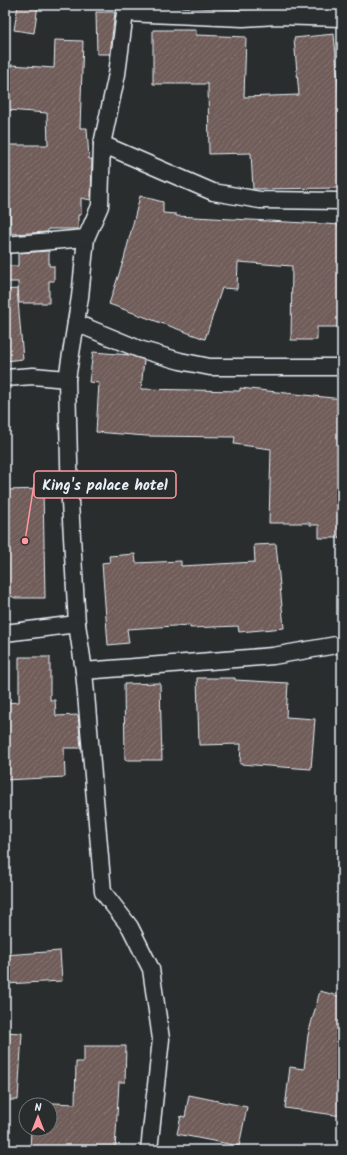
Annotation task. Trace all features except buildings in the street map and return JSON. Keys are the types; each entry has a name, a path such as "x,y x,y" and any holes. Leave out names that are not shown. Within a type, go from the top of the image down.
{"street":[{"path":"149,1150 161,1039 151,969 130,928 103,892 84,671 77,624 70,502 67,379 80,297 86,238 100,206 102,144 117,74 125,9 243,18 276,16 342,18"},
{"path":"102,144 213,192 260,200 342,200"},
{"path":"5,245 86,238"},
{"path":"76,323 139,349 180,361 210,367 342,367"},
{"path":"5,378 33,376 67,379"},
{"path":"5,633 77,624"},
{"path":"84,671 273,656 342,644"}],"place":[{"name":"King's palace hotel","path":"25,541"}]}
